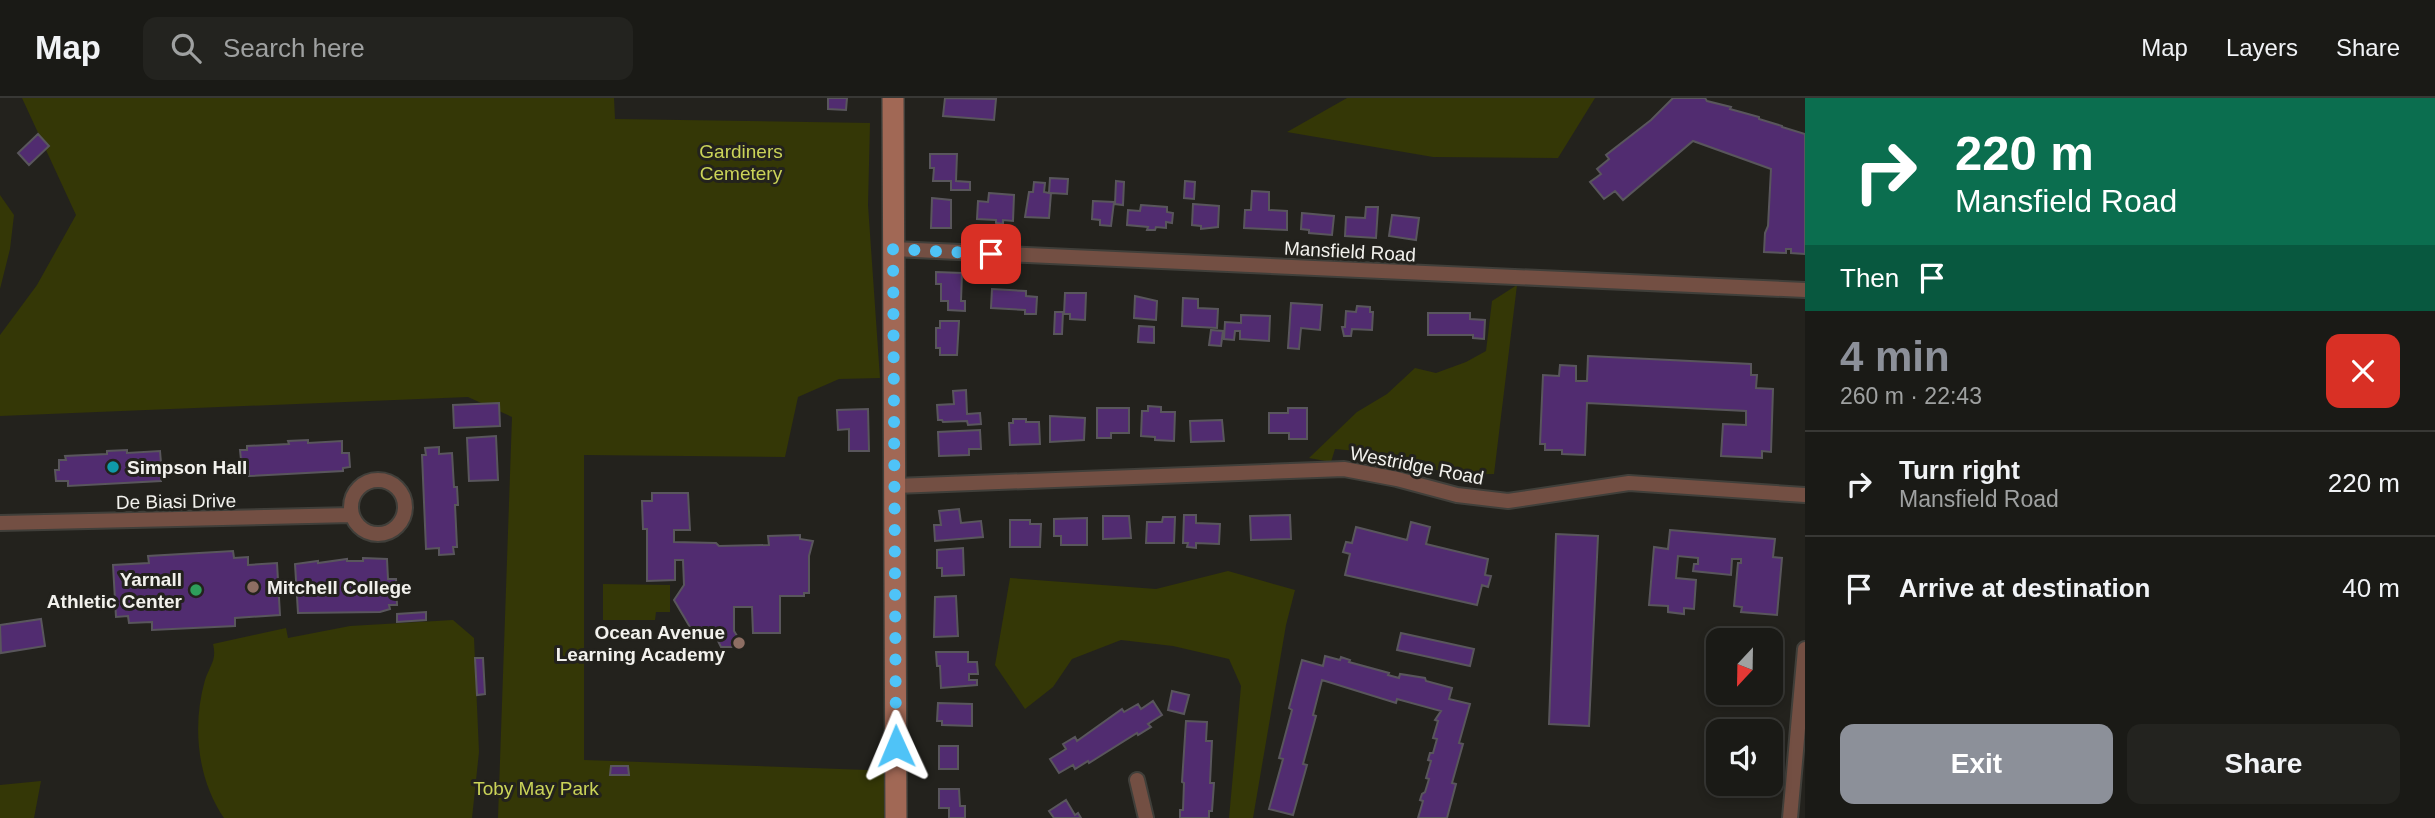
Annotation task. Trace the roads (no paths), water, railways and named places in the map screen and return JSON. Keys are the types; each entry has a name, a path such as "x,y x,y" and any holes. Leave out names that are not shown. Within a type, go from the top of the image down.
{"main road":[{"path":"893,98 896,818"}],"street":[{"name":"Mansfield Road","path":"893,249 1805,290"},
{"name":"Westridge Road","path":"895,486 1343,469 1397,479 1457,495 1508,501 1629,483 1805,495"},
{"name":"De Biasi Drive","path":"0,523 352,515"},
{"path":"1790,818 1805,649"},
{"path":"1137,780 1146,818"}],"place":[{"name":"Simpson Hall","path":"113,467"},
{"name":"Mitchell College","path":"253,587"},
{"name":"Yarnall Athletic Center","path":"196,590"},
{"name":"Ocean Avenue Learning Academy","path":"739,643"}],"park label":[{"name":"Gardiners Cemetery","path":"741,162"},
{"name":"Toby May Park","path":"536,788"}]}
